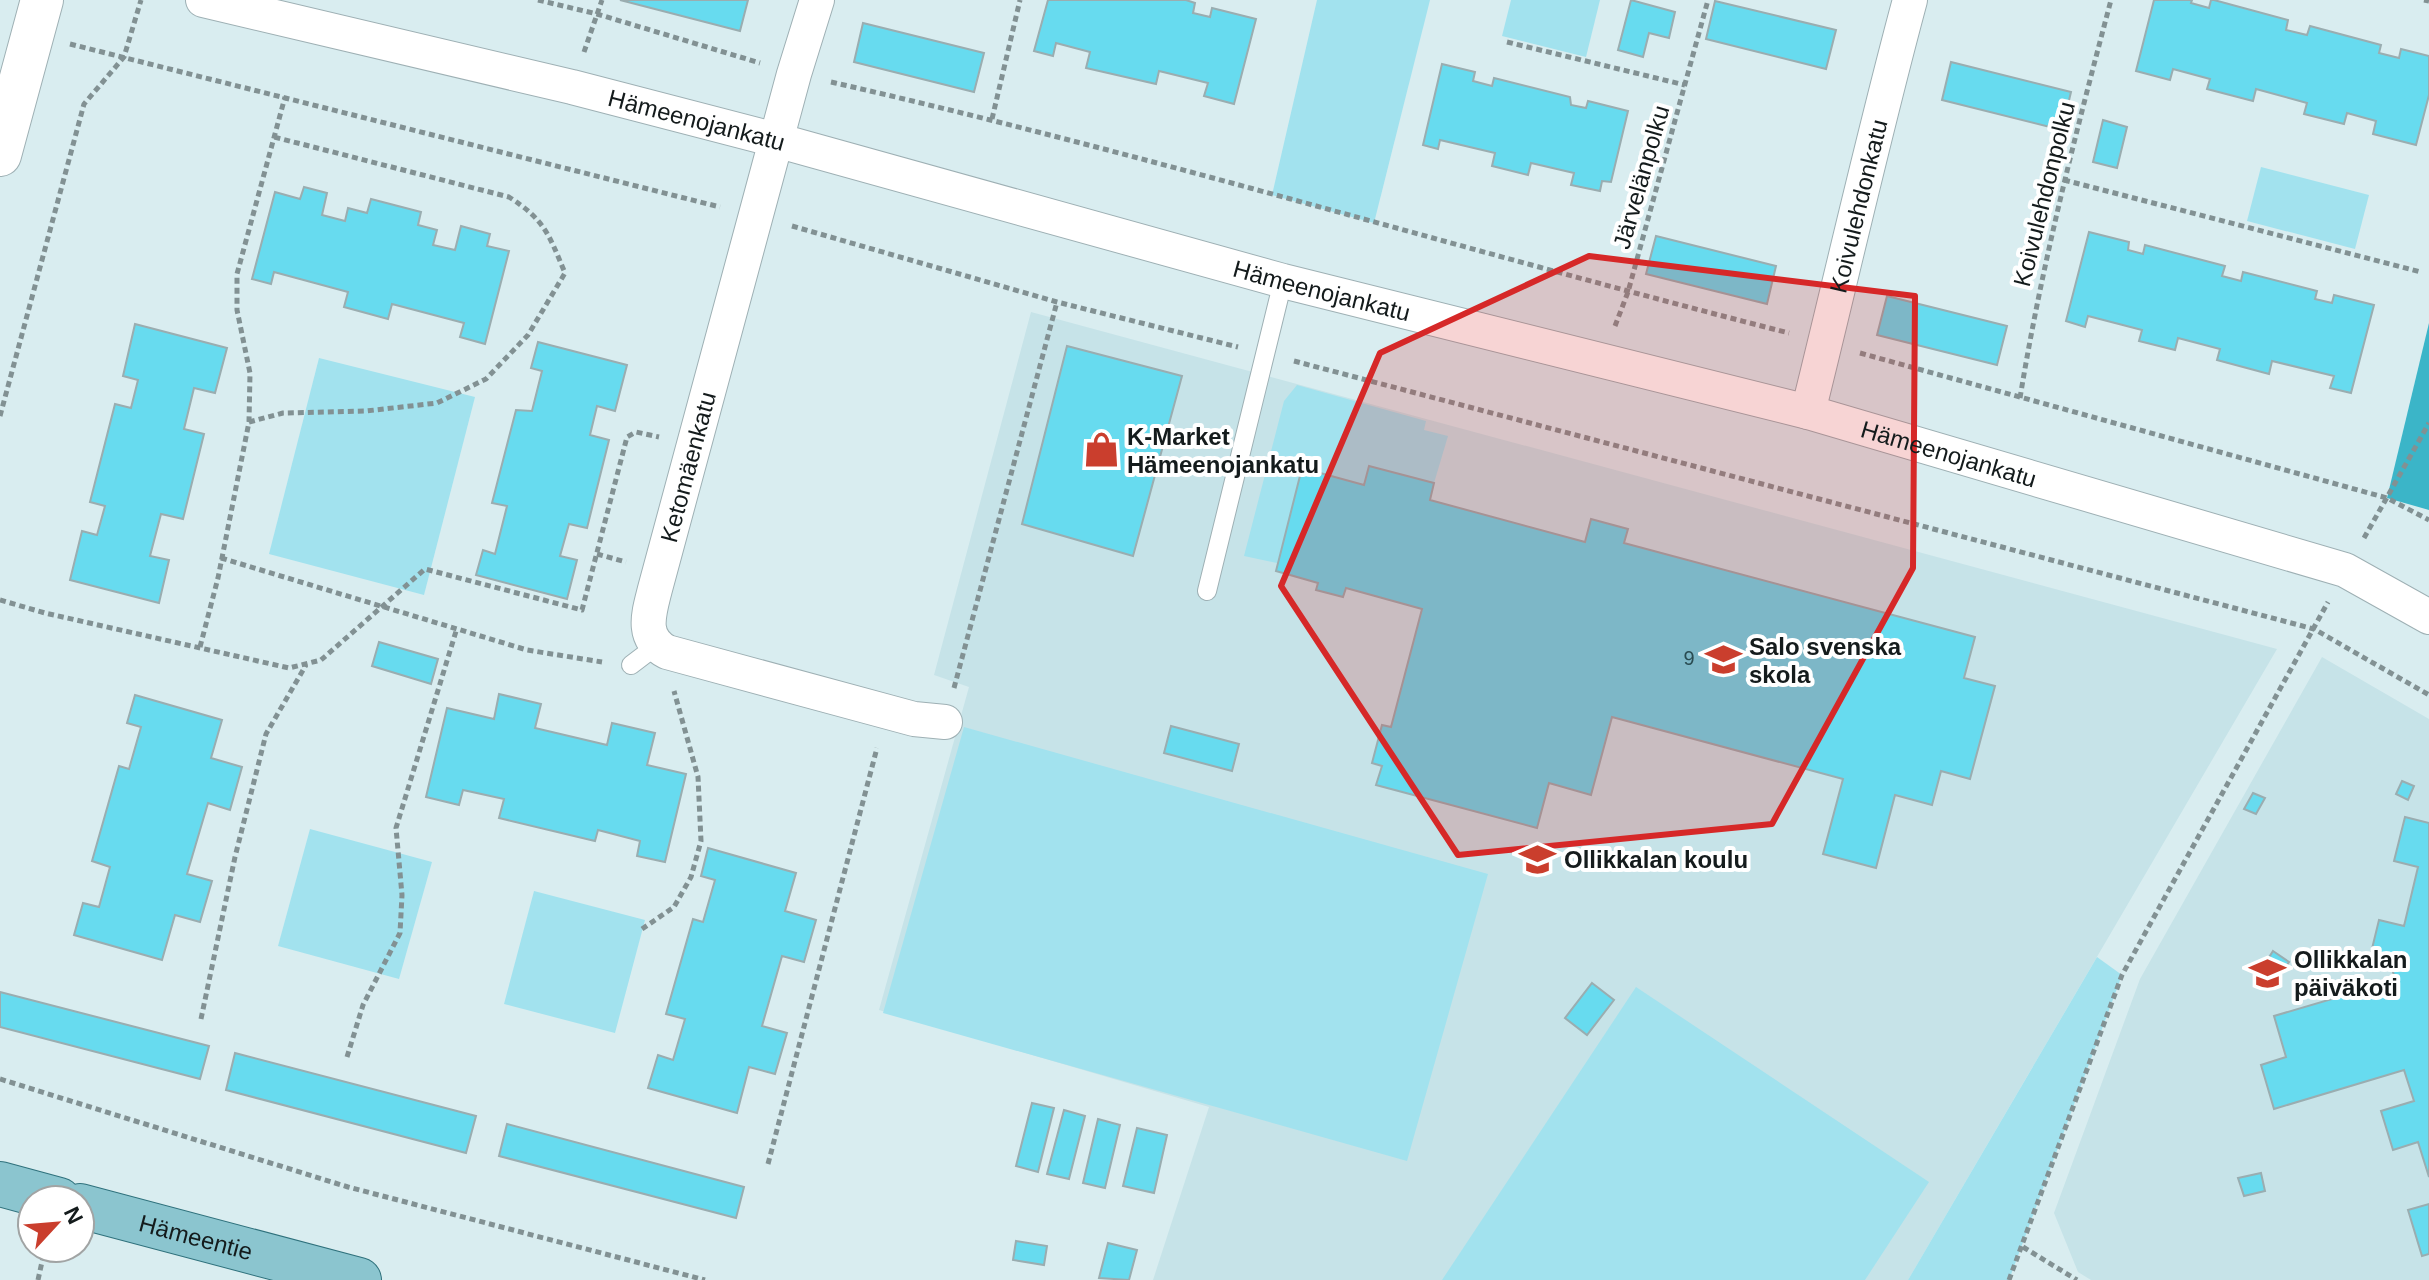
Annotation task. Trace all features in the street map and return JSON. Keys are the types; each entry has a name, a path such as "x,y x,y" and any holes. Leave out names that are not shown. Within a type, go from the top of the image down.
{"main road":[{"name":"Hämeentie","path":"96,1210 359,1280"}],"street":[{"name":"Hämeenojankatu","path":"203,0 572,87 776,140 1283,281 1808,412 2345,570 2429,617"},
{"name":"Ketomäenkatu","path":"644,656 649,613 755,215 817,0"},
{"name":"Koivulehdonkatu","path":"1808,412 1847,259 1873,135 1910,0"},
{"path":"0,155 37,17"},
{"path":"644,656 667,652 900,715 945,722"}],"lane":[{"path":"1207,591 1283,281"}],"path":[{"path":"0,416 84,104 124,57 141,0"},
{"path":"538,0 597,14 794,74 992,119 1825,343 2387,498 2429,520"},
{"path":"572,87 602,0"},
{"path":"992,119 1020,0"},
{"name":"Järvelänpolku","path":"1602,362 1628,292 1708,0"},
{"name":"Koivulehdonpolku","path":"2020,398 2035,309 2064,180 2111,0"},
{"path":"37,17 124,57 755,215 1057,302 2314,629 2429,695"},
{"path":"1507,42 1685,85"},
{"path":"200,647 249,422 250,373 237,310 237,274 285,97"},
{"path":"249,422 283,413 366,411 437,403 486,379 528,335 565,273 549,234 532,212 509,197 274,137"},
{"path":"2064,180 2421,272"},
{"path":"945,722 1057,302"},
{"path":"2009,1280 2122,975 2429,423"},
{"path":"0,600 289,668 321,660 349,639 425,569 582,610 627,437 636,432 671,440"},
{"path":"597,554 638,565"},
{"path":"221,558 527,650 644,656 644,675 672,682 698,777 701,841 691,877 674,907 642,929"},
{"path":"347,1057 363,1005 400,933 402,895 396,828 457,628"},
{"path":"201,1019 235,857 266,734 307,664"},
{"path":"768,1164 880,736"},
{"path":"0,1079 348,1187 705,1280"},
{"path":"2023,1247 2077,1280"}],"highlighted area":[{"path":"1589,256 1915,296 1913,568 1772,824 1458,855 1281,586 1380,353"}],"shaded area":[{"path":"1317,0 1430,0 1374,223 1272,195"},
{"path":"1511,0 1600,0 1586,57 1502,36"},
{"path":"2261,167 2369,195 2355,249 2247,221"},
{"name":"Ollikkalan koulu","path":"1031,312 2277,649 1908,1280 1153,1280 1209,1107 879,1010 969,687 934,675"},
{"path":"2429,323 2429,510 2387,498"},
{"path":"319,358 475,397 424,595 269,554"},
{"path":"1297,385 1426,421 1424,430 1448,436 1434,483 1364,485 1303,469 1277,563 1244,556 1284,401"},
{"name":"Ollikkalan päiväkoti","path":"2322,657 2429,719 2429,823 2405,818 2394,861 2418,867 2404,926 2379,920 2369,961 2391,967 2396,980 2275,1016 2286,1057 2261,1065 2274,1109 2404,1070 2414,1101 2381,1112 2392,1149 2418,1142 2429,1177 2429,1280 2091,1280 2078,1272 2054,1213 2140,979"},
{"path":"964,727 1488,874 1407,1161 883,1013"},
{"path":"310,829 432,862 399,979 278,946"},
{"path":"534,891 645,920 615,1033 504,1004"},
{"path":"2097,957 2122,975 2009,1280 1908,1280"},
{"path":"1636,987 1929,1182 1865,1280 1442,1280"}],"building":[{"path":"620,0 748,0 740,31"},
{"path":"1048,0 1186,0 1195,3 1193,13 1210,17 1212,8 1256,19 1234,104 1204,96 1208,83 1159,71 1156,84 1086,68 1090,52 1056,43 1053,56 1034,51"},
{"path":"1631,0 1675,12 1669,38 1649,33 1643,57 1618,50"},
{"path":"2154,0 2192,0 2191,3 2209,8 2211,0 2214,0 2288,20 2286,30 2307,35 2310,26 2381,45 2379,53 2399,58 2401,49 2429,56 2429,95 2416,145 2373,134 2376,121 2347,113 2344,124 2304,114 2307,103 2256,89 2253,101 2207,89 2210,79 2173,69 2170,80 2136,71"},
{"path":"1715,1 1836,30 1826,69 1706,39"},
{"path":"863,23 984,53 974,92 854,62"},
{"path":"1951,62 2071,92 2062,130 1942,100"},
{"path":"1442,64 1475,72 1473,81 1492,86 1494,78 1570,97 1571,105 1586,108 1588,101 1628,111 1611,182 1602,181 1600,191 1571,185 1574,173 1531,163 1528,175 1492,166 1495,153 1440,140 1438,149 1423,145"},
{"path":"2103,120 2127,127 2117,168 2093,162"},
{"path":"304,187 327,193 322,215 345,221 348,208 367,213 371,199 421,212 418,225 437,230 433,245 455,250 461,226 490,234 487,246 509,251 485,344 460,337 464,323 392,304 388,319 344,307 348,292 274,272 271,284 252,279 275,192 300,199"},
{"path":"2089,232 2129,242 2128,250 2143,254 2145,245 2225,266 2222,276 2241,281 2243,272 2317,291 2315,299 2332,303 2334,295 2374,305 2351,393 2330,388 2334,376 2272,361 2269,374 2217,360 2220,349 2178,338 2175,350 2139,341 2142,330 2088,316 2085,327 2066,321"},
{"path":"1656,236 1776,266 1767,304 1646,274"},
{"path":"1887,296 2007,326 1997,365 1877,335"},
{"path":"135,324 227,348 215,393 194,388 184,429 204,434 183,519 161,514 150,556 169,560 159,603 70,580 82,531 97,535 105,506 90,502 115,404 131,408 138,380 123,376"},
{"path":"538,342 627,365 615,411 597,406 590,435 609,440 587,528 569,524 560,556 577,560 567,599 476,575 483,550 495,554 507,506 492,503 516,410 532,411 542,371 531,368"},
{"name":"K-Market Hämeenojankatu","path":"1067,346 1182,376 1133,556 1022,524"},
{"path":"1369,466 1434,483 1430,500 1585,542 1591,519 1628,529 1624,543 1975,637 1964,678 1995,686 1970,779 1941,771 1932,805 1895,795 1876,868 1823,854 1843,779 1612,717 1591,795 1549,783 1537,828 1376,785 1382,766 1372,763 1382,725 1391,727 1422,609 1346,588 1343,597 1316,590 1318,583 1276,571 1302,468 1364,485"},
{"path":"379,642 438,659 431,684 372,666"},
{"path":"499,694 541,704 535,728 607,745 612,723 655,733 647,765 686,774 665,862 637,856 640,841 598,830 595,841 499,818 504,799 463,790 459,805 426,797 447,708 494,719"},
{"path":"135,695 222,720 211,758 242,767 230,810 208,803 187,874 212,881 200,922 175,915 162,960 74,935 83,903 99,907 110,867 92,861 119,766 129,769 141,727 127,723"},
{"path":"1171,726 1239,744 1232,771 1164,753"},
{"path":"2402,781 2414,786 2408,800 2396,794"},
{"path":"2253,793 2265,798 2256,814 2244,809"},
{"path":"2405,817 2429,823 2429,1177 2418,1142 2393,1150 2381,1111 2414,1101 2404,1070 2274,1109 2261,1065 2286,1057 2274,1016 2396,980 2391,967 2369,961 2379,920 2404,926 2418,867 2394,861"},
{"path":"708,848 796,873 785,911 816,920 804,962 782,956 762,1026 787,1033 775,1074 749,1067 737,1113 648,1088 658,1055 673,1060 685,1019 666,1014 693,919 703,922 715,880 701,876"},
{"path":"2273,951 2289,962 2278,978 2263,967"},
{"path":"1592,983 1614,1000 1587,1035 1565,1018"},
{"path":"0,992 209,1046 200,1079 0,1027"},
{"path":"235,1053 476,1116 466,1153 226,1090"},
{"path":"1032,1103 1054,1108 1038,1172 1016,1166"},
{"path":"1064,1110 1085,1116 1069,1179 1047,1174"},
{"path":"1098,1119 1120,1125 1105,1188 1083,1183"},
{"path":"507,1124 744,1187 736,1218 499,1156"},
{"path":"1137,1128 1167,1135 1154,1193 1123,1186"},
{"path":"2261,1173 2265,1191 2244,1196 2238,1178"},
{"path":"2429,1204 2429,1254 2422,1256 2408,1210"},
{"path":"1016,1241 1047,1246 1044,1265 1013,1260"},
{"path":"1108,1243 1137,1250 1129,1280 1099,1278"}],"place":[{"name":"K-Market Hämeenojankatu","path":"1101,450"},
{"name":"Salo svenska skola","path":"1723,660"},
{"name":"Ollikkalan koulu","path":"1538,859"},
{"name":"Ollikkalan päiväkoti","path":"2268,973"}]}
